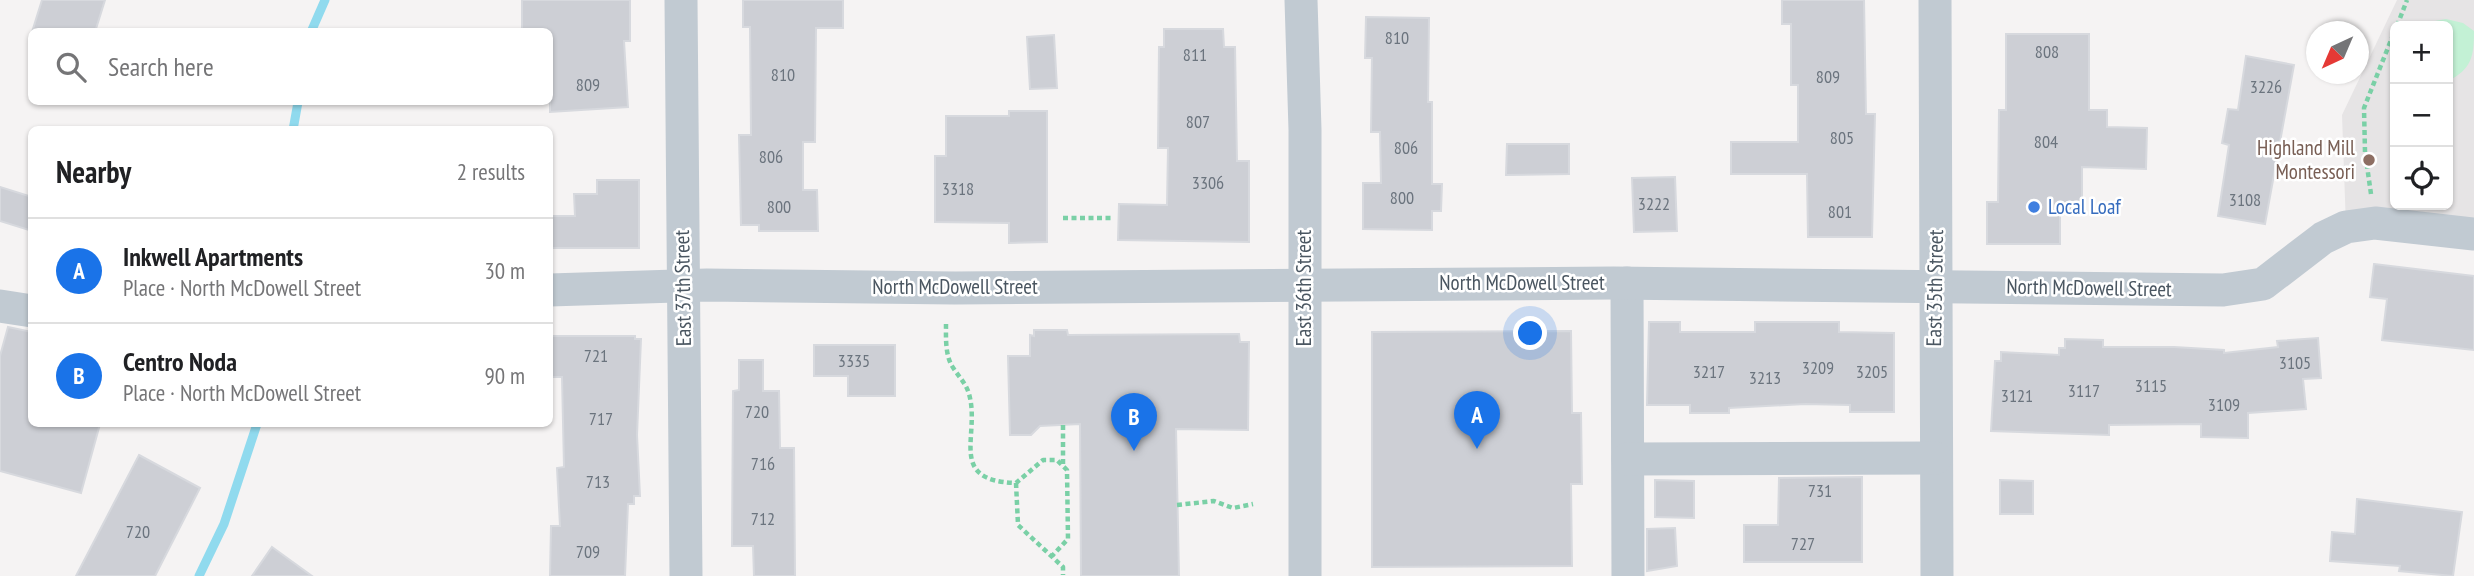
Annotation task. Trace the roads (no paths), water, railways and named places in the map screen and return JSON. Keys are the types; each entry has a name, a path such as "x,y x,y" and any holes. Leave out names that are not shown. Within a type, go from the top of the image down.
{"street":[{"name":"East 37th Street","path":"681,0 686,576"},
{"name":"East 36th Street","path":"1301,0 1305,130 1305,576"},
{"name":"East 35th Street","path":"1935,0 1937,576"},
{"name":"North McDowell Street","path":"553,290 1627,283 2244,289 2278,275 2323,238 2346,227 2375,223 2474,234"},
{"path":"1627,283 1628,576"},
{"path":"0,306 28,310"},
{"path":"1628,458 1935,458"}],"waterway":[{"path":"313,28 325,0"},
{"path":"294,126 297,105"},
{"path":"199,576 224,524 256,427"}],"place":[{"name":"Highland Mill Montessori","path":"2369,160"},
{"name":"Local Loaf","path":"2034,207"},
{"name":"Inkwell Apartments","path":"1477,449"},
{"name":"Centro Noda","path":"1134,451"}]}
